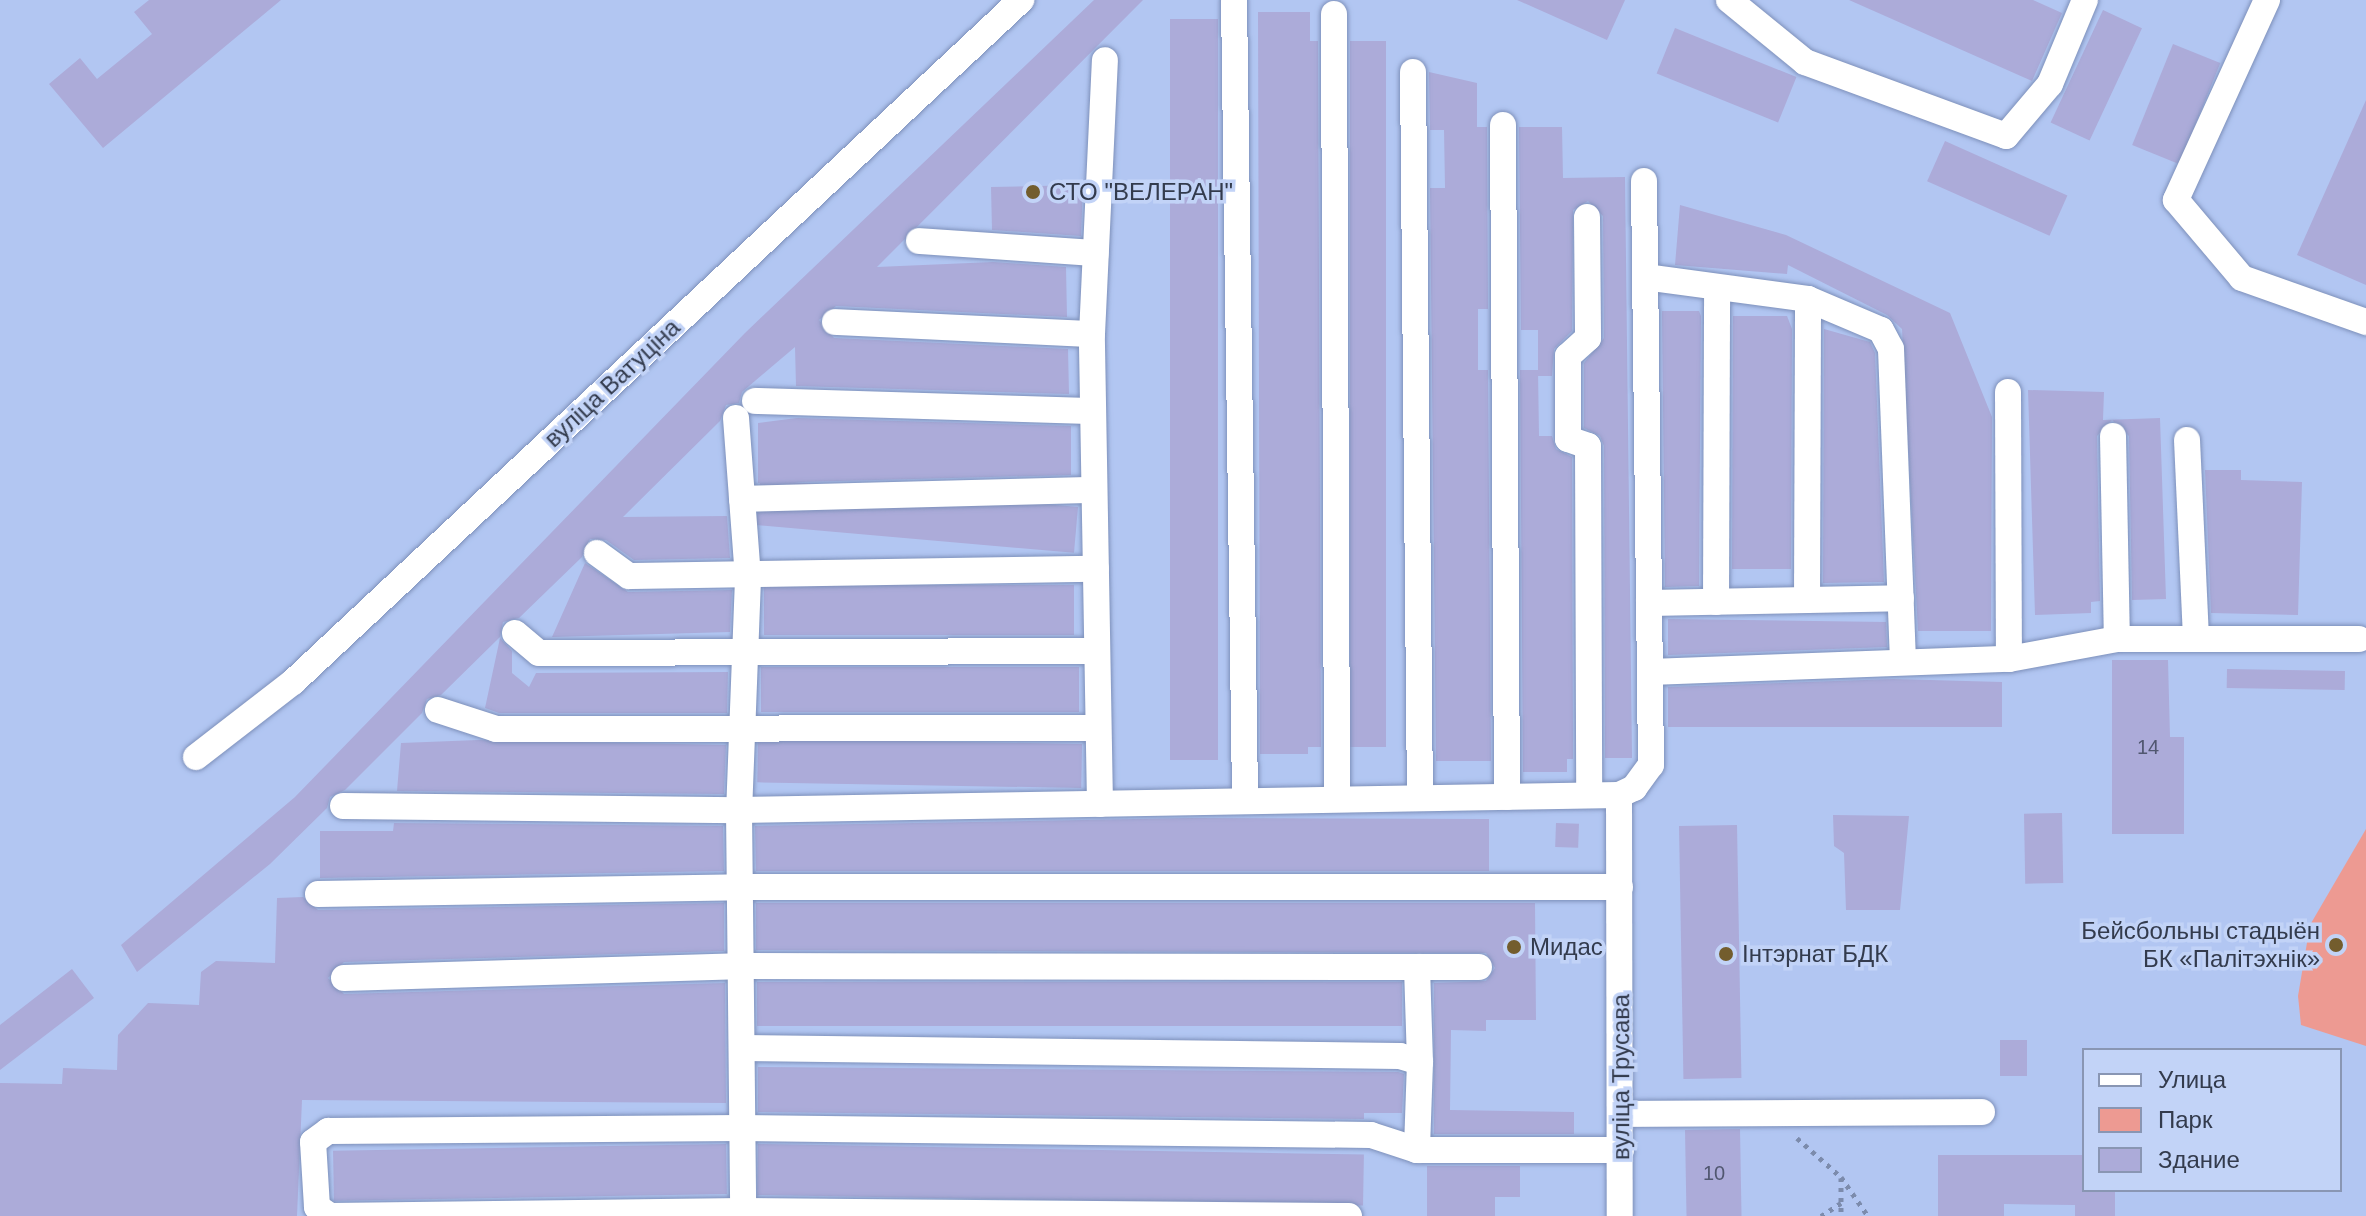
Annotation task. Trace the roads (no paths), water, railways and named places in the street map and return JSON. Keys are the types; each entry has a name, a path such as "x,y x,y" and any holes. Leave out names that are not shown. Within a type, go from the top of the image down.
{"street":[{"name":"вуліца Ватуціна","path":"196,757 293,682 1021,0"},
{"path":"1234,0 1245,801"},
{"path":"1729,0 1805,62 2006,136 2050,84 2085,0"},
{"path":"2267,0 2176,200 2242,278 2366,322"},
{"path":"1334,14 1337,799"},
{"path":"1100,804 1092,334 1105,60"},
{"path":"1413,72 1420,798"},
{"path":"1503,125 1507,797"},
{"path":"343,806 739,810 1619,795 1634,788 1651,765 1644,181"},
{"path":"1587,217 1588,338 1568,356 1568,439 1588,446 1589,795"},
{"path":"919,241 1096,253"},
{"path":"1645,277 1808,299 1881,330 1891,349 1903,659"},
{"path":"1716,602 1717,289"},
{"path":"1807,600 1808,299"},
{"path":"835,322 1092,334"},
{"path":"2008,392 2009,659"},
{"path":"743,1213 741,1128 746,966 739,810 741,650 748,579 742,499 745,410 1093,411"},
{"path":"2113,436 2117,639"},
{"path":"2187,440 2196,637"},
{"path":"742,499 1094,490"},
{"path":"597,553 629,576 748,579 1096,569"},
{"path":"1649,603 1901,598"},
{"path":"515,633 539,653 1097,651"},
{"path":"1650,672 1903,659 2009,659 2117,639 2359,639"},
{"path":"438,710 496,729 1098,728"},
{"name":"вуліца Трусава","path":"1619,795 1620,1216"},
{"path":"318,894 742,887 1620,887"},
{"path":"344,978 746,966 1479,967"},
{"path":"1417,967 1420,1062 1417,1150"},
{"path":"743,1048 1400,1056 1420,1062"},
{"path":"1621,1114 1982,1112"},
{"path":"1349,1216 743,1213 330,1216 317,1207 313,1142 328,1131 741,1128 1371,1135 1417,1150 1621,1150"}],"place":[{"name":"СТО \"ВЕЛЕРАН\"","path":"1033,192"},
{"name":"Бейсбольны стадыён БК «Палітэхнік»","path":"2336,945"},
{"name":"Мидас","path":"1514,947"},
{"name":"Інтэрнат БДК","path":"1726,954"}]}
